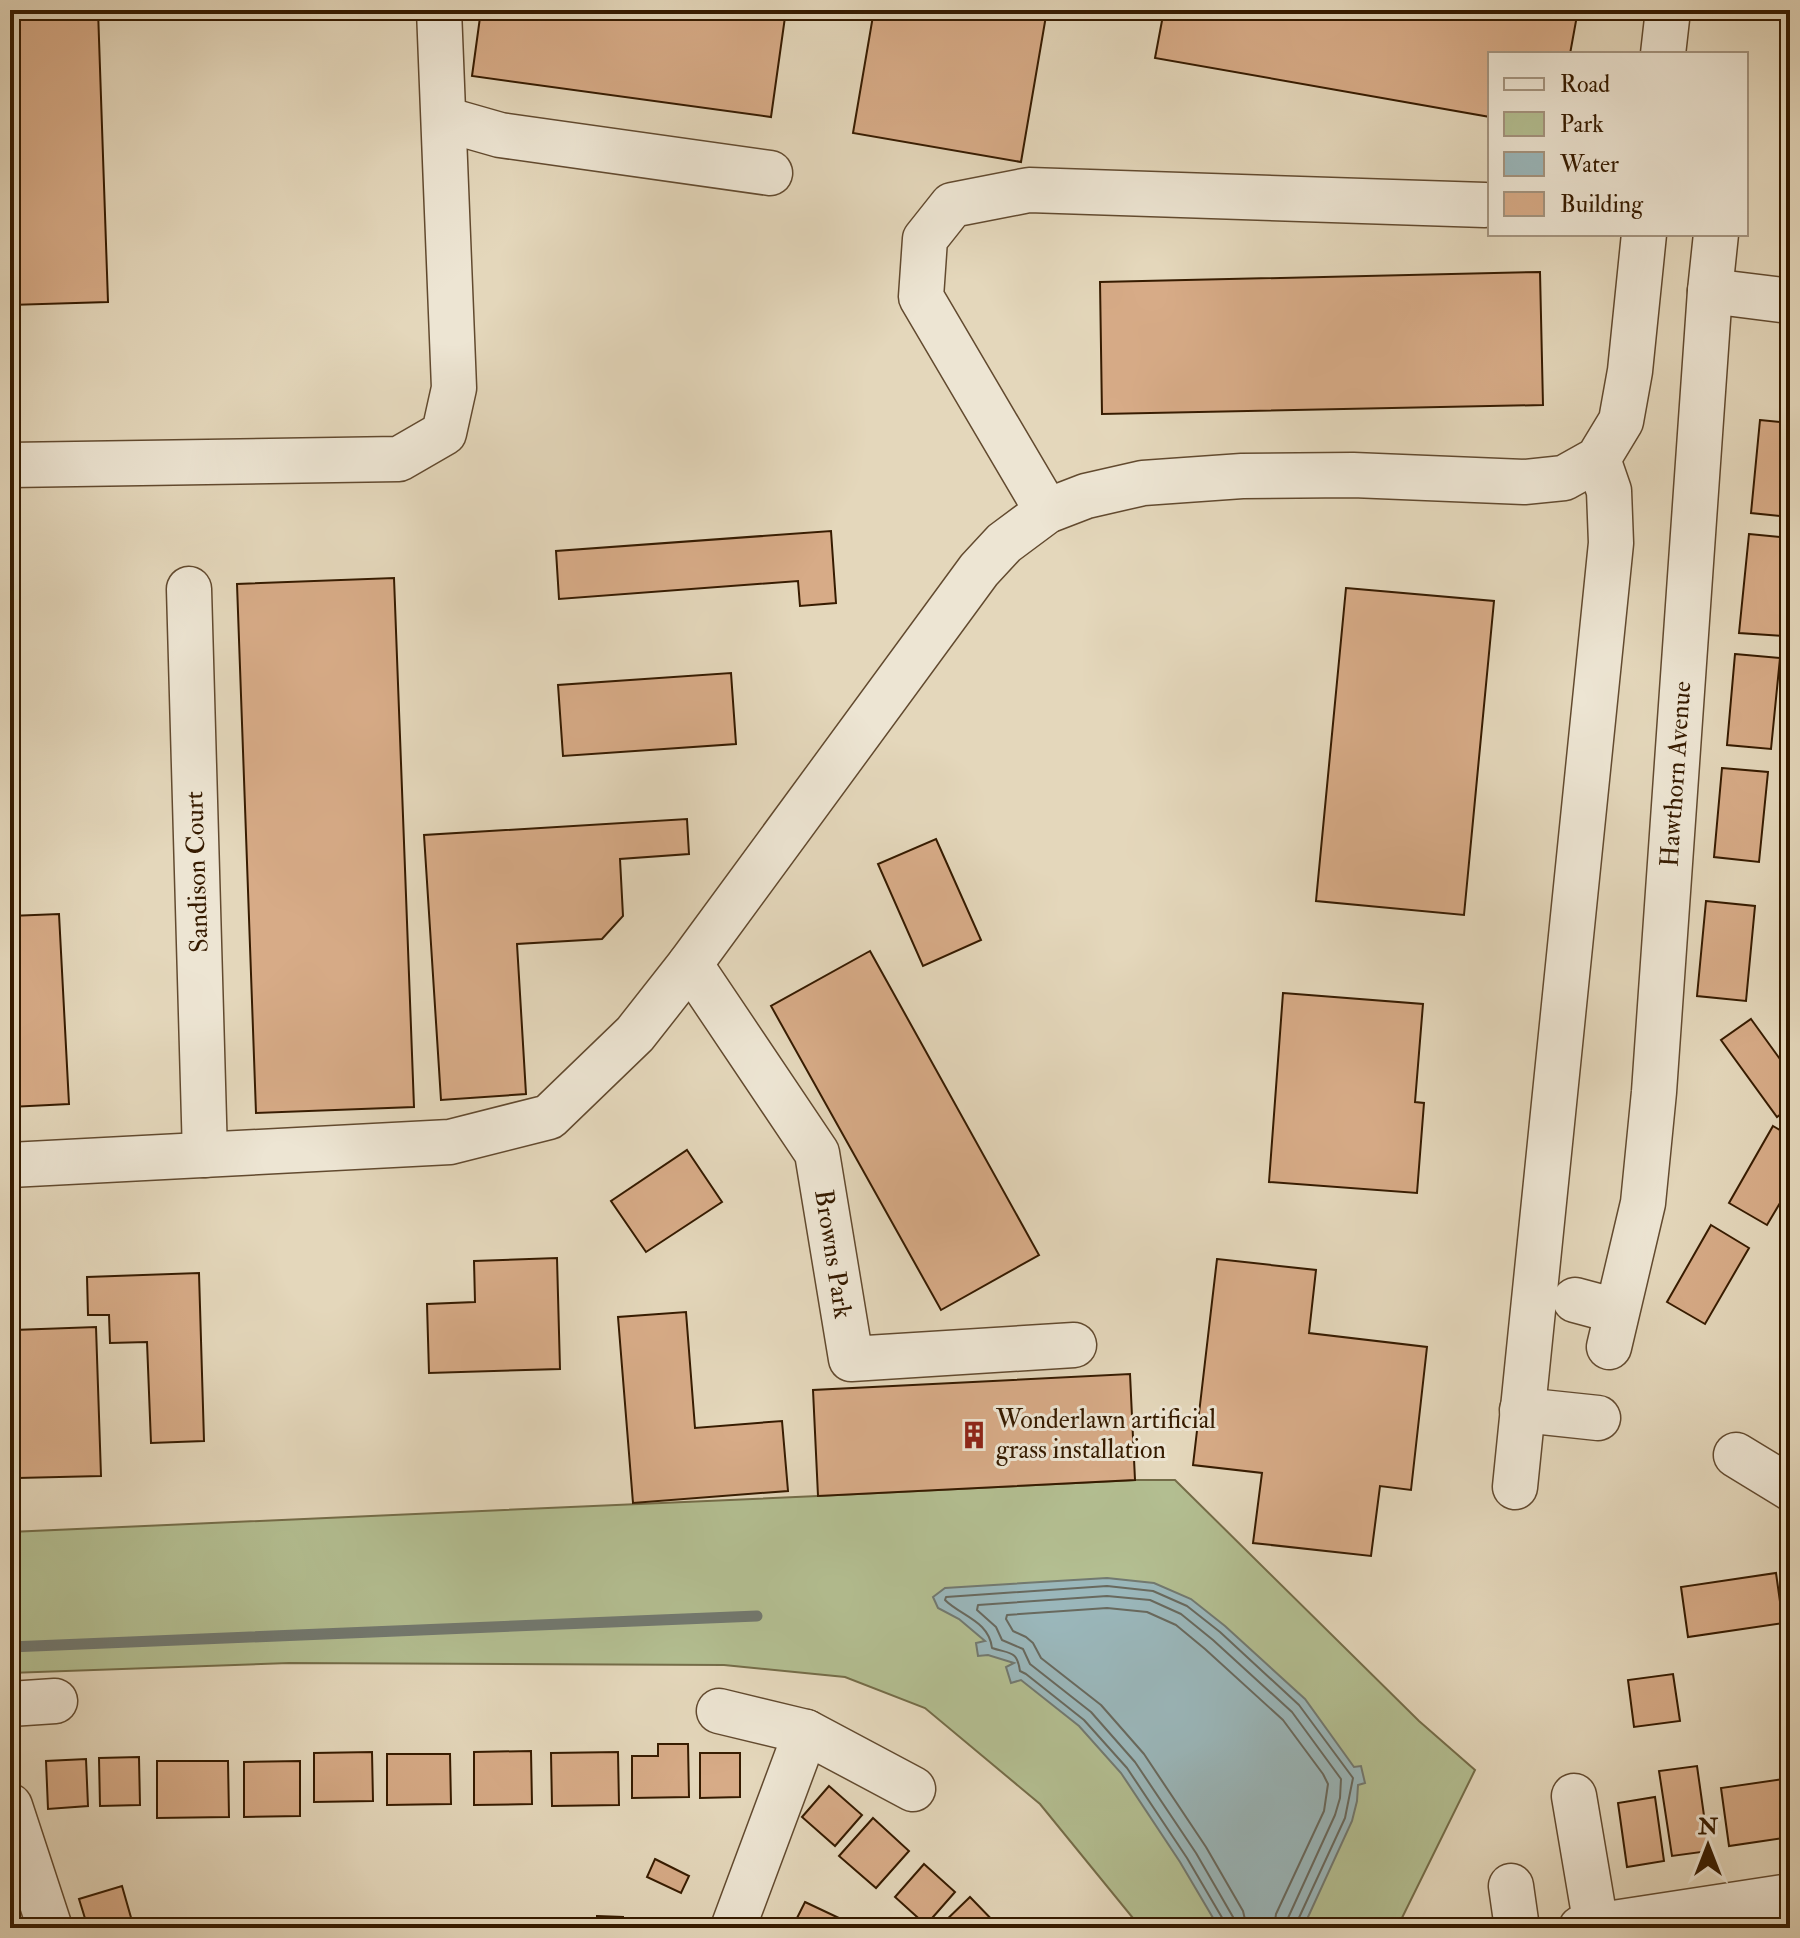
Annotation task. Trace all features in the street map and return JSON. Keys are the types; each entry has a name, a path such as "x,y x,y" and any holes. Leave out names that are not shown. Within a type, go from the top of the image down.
{"street":[{"path":"10,465 399,459 444,433 454,388 439,10"},
{"path":"1663,52 1668,10"},
{"path":"444,119 500,135 770,173"},
{"path":"1047,511 921,297 925,239 952,205 1029,190 1485,205"},
{"path":"10,1165 450,1142 549,1117 635,1034 690,964 979,570 1004,543 1047,511 1086,496 1143,483 1242,476 1321,475 1524,482 1564,478 1598,459 1621,421 1630,371 1644,236"},
{"name":"Hawthorn Avenue","path":"1575,1300 1613,1329 1643,1203 1654,1092 1716,236"},
{"path":"1710,291 1790,301"},
{"path":"1515,1487 1611,543 1609,491 1598,459"},
{"name":"Sandison Court","path":"189,589 205,1155"},
{"name":"Browns Park","path":"690,964 817,1153 851,1359 1074,1345"},
{"path":"1522,1410 1598,1418"},
{"path":"1736,1455 1790,1488"},
{"path":"10,1704 55,1701"},
{"path":"719,1711 806,1732 913,1789"},
{"path":"733,1928 806,1732"},
{"path":"1574,1796 1588,1927 1790,1896"},
{"path":"10,1806 50,1928"},
{"path":"1511,1886 1517,1928"}],"green space":[{"path":"1175,1480 1419,1721 1475,1770 1397,1928 1141,1928 1040,1804 925,1708 845,1677 724,1665 289,1663 10,1673 10,1532"}],"water":[{"path":"1107,1578 1154,1583 1191,1599 1305,1699 1354,1767 1361,1766 1365,1783 1358,1785 1352,1821 1303,1928 1219,1928 1121,1773 1079,1726 1021,1680 1011,1683 1006,1667 1014,1663 988,1655 978,1656 976,1643 985,1641 959,1619 938,1608 933,1597 945,1588"}],"building":[{"path":"10,10 98,10 108,302 10,305"},
{"path":"481,10 786,10 771,117 472,76"},
{"path":"874,10 1047,10 1021,162 853,133"},
{"path":"1164,10 1578,10 1570,52 1488,52 1488,117 1155,58"},
{"path":"1540,272 1543,405 1102,414 1100,282"},
{"path":"1760,420 1790,423 1790,517 1751,513"},
{"path":"831,531 836,603 800,606 798,581 559,599 556,551"},
{"path":"1749,534 1790,538 1784,636 1739,633"},
{"path":"394,578 414,1107 256,1113 237,584"},
{"path":"1346,588 1494,601 1464,915 1316,901"},
{"path":"1735,654 1780,658 1771,749 1727,745"},
{"path":"731,673 736,744 563,756 558,685"},
{"path":"1722,768 1768,772 1759,862 1714,857"},
{"path":"687,819 689,854 620,859 623,916 602,939 517,944 526,1094 441,1100 424,835"},
{"path":"936,839 981,940 923,966 878,864"},
{"path":"1706,901 1755,906 1746,1001 1697,996"},
{"path":"59,914 69,1104 10,1107 10,916"},
{"path":"870,951 1039,1255 941,1310 771,1006"},
{"path":"1283,993 1423,1004 1415,1102 1424,1103 1417,1193 1269,1182"},
{"path":"1751,1019 1790,1073 1790,1107 1777,1117 1721,1040"},
{"path":"1773,1126 1790,1136 1790,1186 1767,1225 1729,1203"},
{"path":"687,1150 722,1202 646,1252 611,1201"},
{"path":"1711,1225 1749,1248 1705,1324 1667,1302"},
{"path":"557,1258 560,1369 429,1373 427,1304 475,1302 474,1261"},
{"path":"1217,1259 1316,1270 1309,1333 1427,1347 1411,1490 1380,1486 1371,1556 1253,1543 1262,1473 1193,1465"},
{"path":"199,1273 204,1441 151,1443 147,1342 110,1343 109,1315 88,1315 87,1277"},
{"path":"686,1312 695,1428 782,1421 788,1491 633,1503 618,1317"},
{"path":"96,1327 101,1476 18,1478 14,1330"},
{"name":"Wonderlawn artificial grass installation","path":"1130,1374 1135,1480 818,1496 813,1390"},
{"path":"1776,1573 1783,1623 1688,1637 1681,1587"},
{"path":"1673,1674 1680,1721 1634,1727 1628,1680"},
{"path":"658,1744 688,1744 689,1797 632,1798 632,1756 658,1756"},
{"path":"531,1751 532,1804 474,1805 474,1752"},
{"path":"372,1752 373,1801 314,1802 314,1753"},
{"path":"618,1752 619,1805 552,1806 551,1753"},
{"path":"700,1753 740,1753 740,1797 700,1798"},
{"path":"387,1754 450,1754 451,1804 387,1805"},
{"path":"139,1757 140,1805 100,1806 99,1758"},
{"path":"86,1759 88,1806 48,1809 46,1761"},
{"path":"157,1761 228,1761 229,1817 157,1818"},
{"path":"300,1761 300,1816 244,1817 244,1762"},
{"path":"1697,1766 1709,1851 1672,1856 1659,1771"},
{"path":"1790,1778 1790,1837 1729,1846 1721,1788"},
{"path":"829,1786 862,1815 835,1846 802,1817"},
{"path":"1655,1797 1664,1861 1627,1867 1618,1803"},
{"path":"873,1818 909,1851 876,1888 839,1856"},
{"path":"655,1859 689,1876 681,1893 647,1877"},
{"path":"924,1864 955,1892 926,1925 895,1897"},
{"path":"122,1886 134,1928 88,1928 79,1899"},
{"path":"970,1897 1000,1928 938,1928"},
{"path":"805,1902 839,1918 834,1928 813,1928 796,1920"},
{"path":"597,1916 623,1917 623,1928 597,1928"}],"waterway":[{"path":"10,1647 757,1616"}],"place":[{"name":"Wonderlawn artificial grass installation","path":"974,1435"}]}
